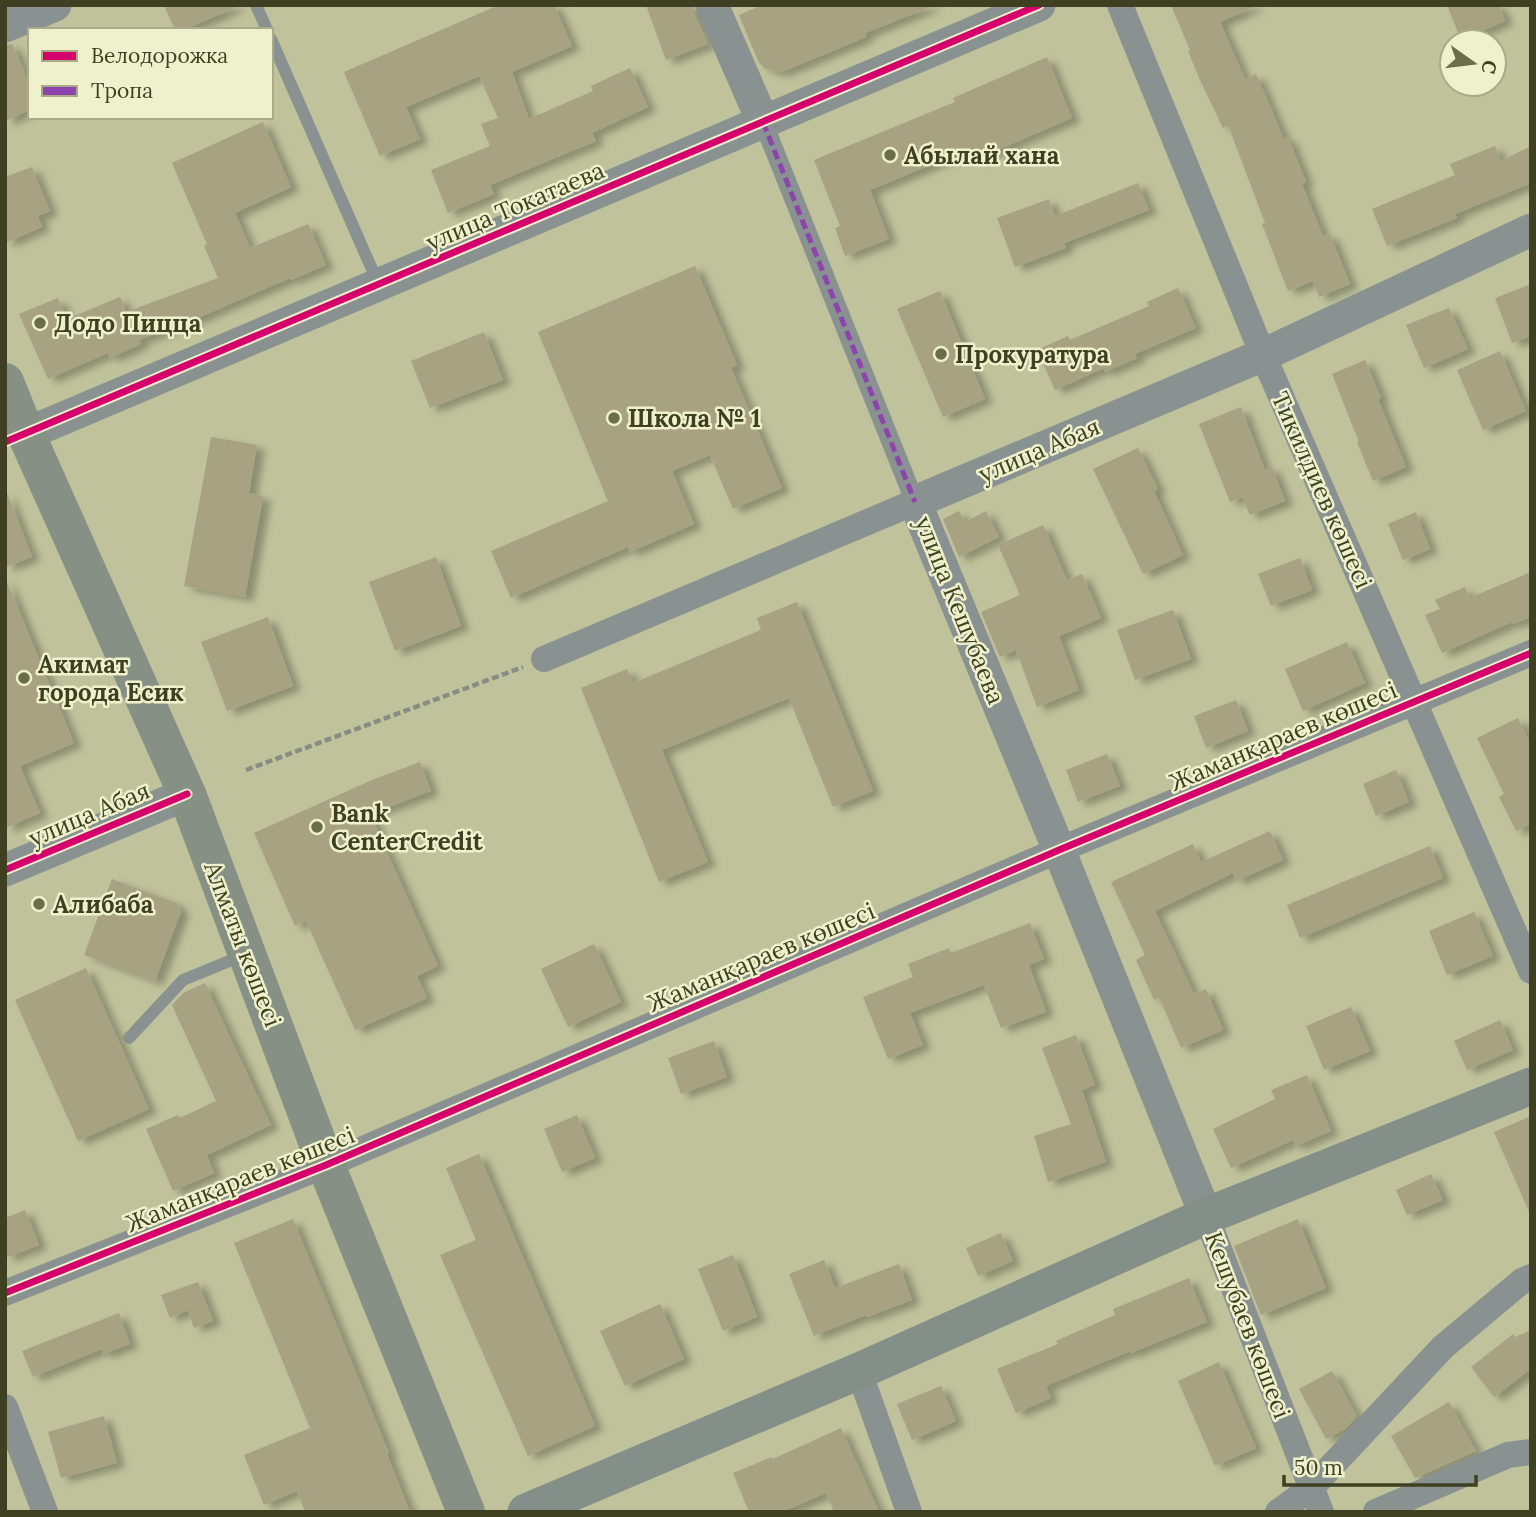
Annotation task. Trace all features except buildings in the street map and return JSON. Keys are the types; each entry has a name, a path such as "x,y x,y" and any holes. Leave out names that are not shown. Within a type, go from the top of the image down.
{"main road":[{"name":"Алматы көшесі","path":"5,382 16,438 187,794 327,1165 466,1512"},
{"path":"526,1512 859,1371 1206,1216 1531,1086"}],"street":[{"path":"5,26 55,5"},
{"name":"улица Кешубаева","path":"712,5 763,122 1206,1216"},
{"name":"улица Токатаева","path":"16,438 1039,5"},
{"name":"Тикилдиев көшесі","path":"1120,5 1263,355 1531,971"},
{"name":"улица Абая","path":"544,659 1263,355 1531,230"},
{"name":"Жаманқараев көшесі","path":"5,1293 327,1165 1059,850 1531,653"},
{"name":"улица Абая","path":"5,870 187,794"},
{"name":"Кешубаев көшесі","path":"1206,1216 1321,1512"},
{"path":"1278,1512 1311,1488 1443,1347 1522,1281 1531,1277"},
{"path":"859,1371 909,1512"},
{"path":"5,1407 45,1512"},
{"path":"1376,1512 1507,1455 1531,1452"}],"lane":[{"path":"256,5 266,28"},
{"path":"273,44 379,284"},
{"path":"129,1038 184,980 247,954"}],"path":[{"path":"246,770 544,659"}],"marked path":[{"path":"763,122 915,502"}],"cycle path":[{"path":"5,442 1039,5"},
{"path":"5,1293 326,1165 1059,850 1531,653"},
{"path":"5,870 187,794"}],"place":[{"name":"Абылай хана","path":"890,155"},
{"name":"Додо Пицца","path":"40,323"},
{"name":"Прокуратура","path":"941,354"},
{"name":"Школа № 1","path":"614,418"},
{"name":"Акимат города Есик","path":"24,678"},
{"name":"Bank CenterCredit","path":"317,827"},
{"name":"Алибаба","path":"39,904"}]}
